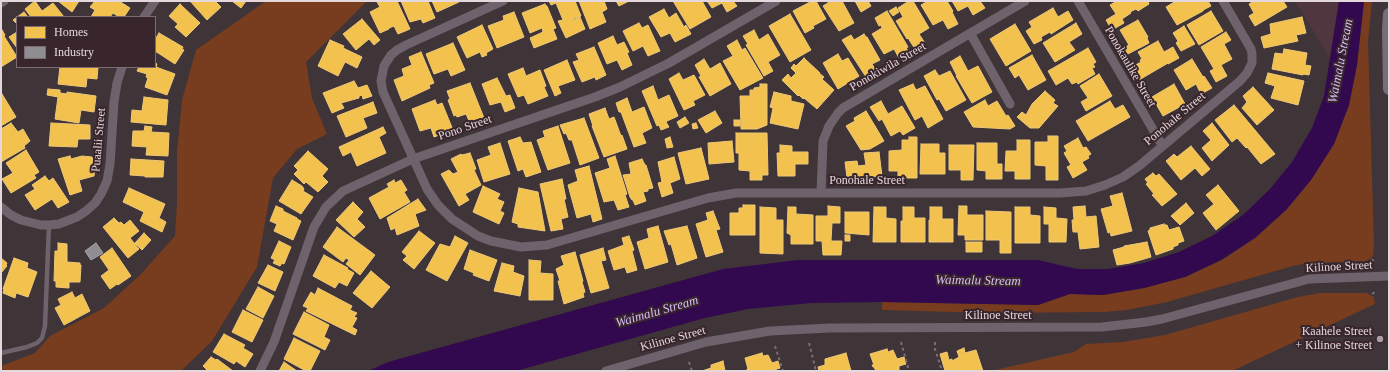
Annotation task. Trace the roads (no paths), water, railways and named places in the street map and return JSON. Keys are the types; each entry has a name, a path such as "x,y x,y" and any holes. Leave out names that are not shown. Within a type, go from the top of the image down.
{"street":[{"path":"145,16 155,1"},
{"name":"Ponohale Street","path":"502,1 397,50 387,60 381,81 383,92 432,197 452,219 478,236 502,244 521,247 547,246 722,195 751,193 1060,193 1086,191 1105,185 1123,177 1139,166 1162,145 1240,81 1250,68 1252,58 1251,49 1223,1"},
{"name":"Pono Street","path":"260,371 274,342 314,227 326,207 338,195 351,186 413,159 595,97 620,87 669,63 776,1"},
{"name":"Ponokiwila Street","path":"821,193 823,141 829,126 838,113 851,102 1026,1"},
{"name":"Ponokaulike Street","path":"1078,1 1162,145"},
{"path":"1389,14 1389,89"},
{"path":"970,33 1010,104"},
{"name":"Puaalii Street","path":"1,207 11,215 21,220 40,225 49,225 58,224 77,217 91,207 102,194 107,181 110,164 114,102 117,83 122,68"},
{"name":"Kilinoe Street","path":"606,371 706,342 770,331 830,328 1102,327 1162,319 1309,279 1389,276"}],"lane":[{"path":"1,353 27,348 37,343 42,338 45,326 49,225"}],"water":[{"name":"Waimalu Stream","path":"1339,1 1364,1 1357,65 1349,105 1334,144 1311,180 1286,210 1255,238 1221,260 1185,277 1144,288 1103,295 1070,294 1038,305 882,302 811,303 748,309 705,318 516,371 368,371 388,362 723,269 798,260 1038,260 1077,269 1108,269 1144,263 1179,252 1212,236 1243,215 1270,189 1292,162 1312,128 1324,96"}],"place":[{"name":"Kaahele Street + Kilinoe Street","path":"1380,339"}]}
